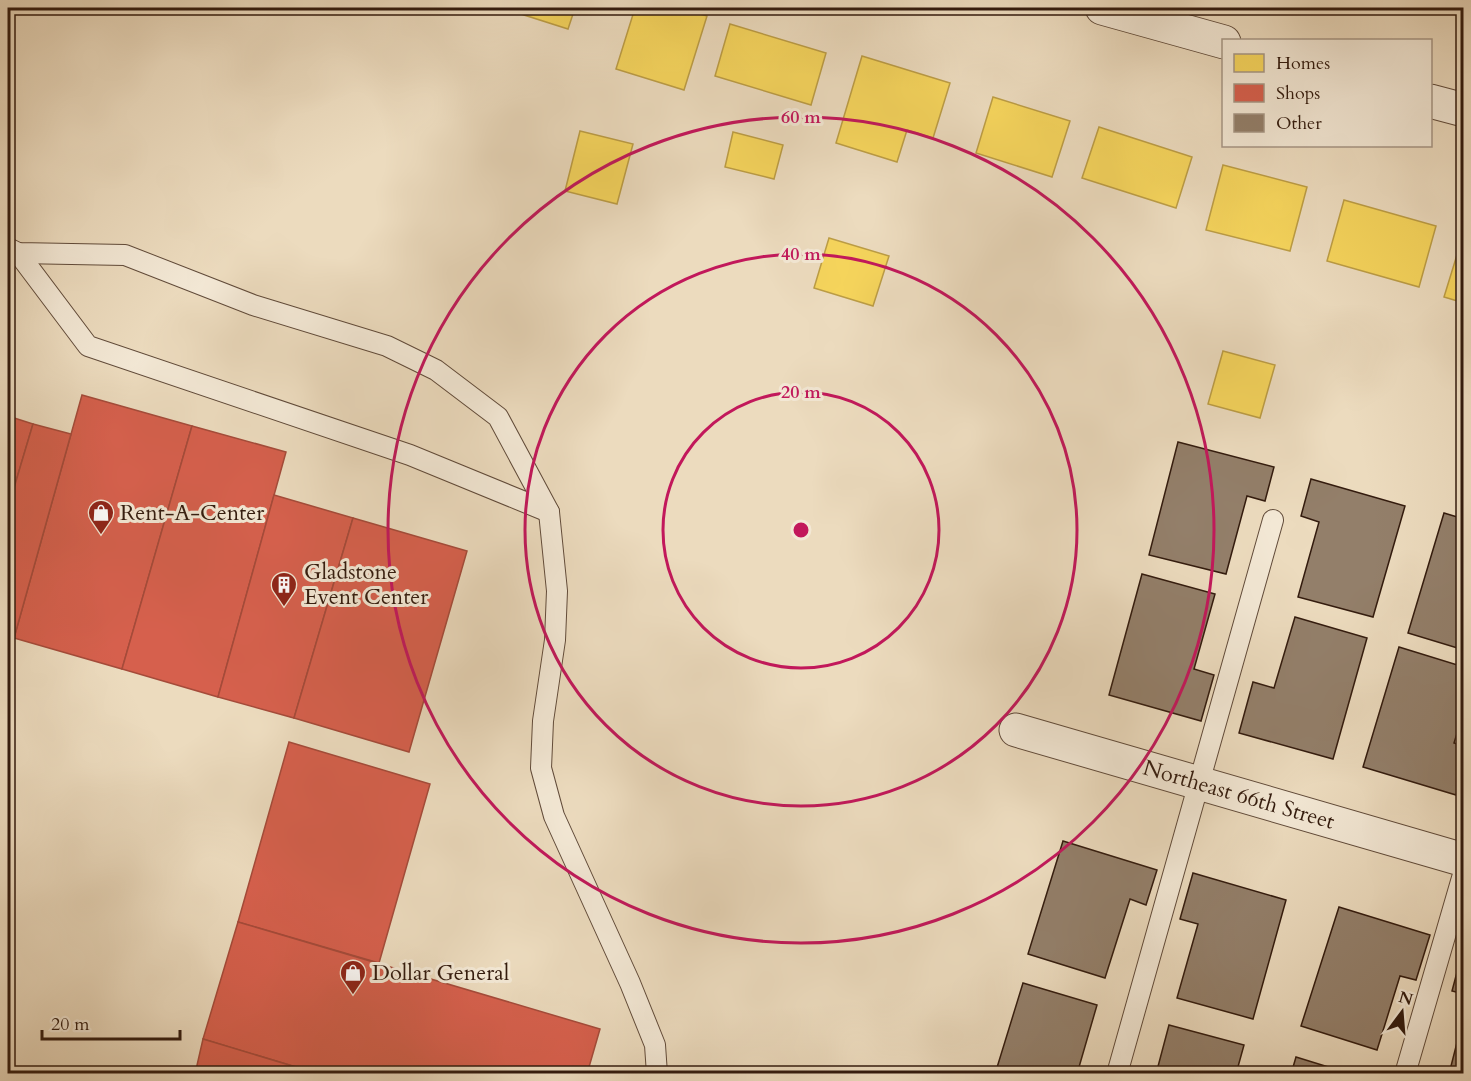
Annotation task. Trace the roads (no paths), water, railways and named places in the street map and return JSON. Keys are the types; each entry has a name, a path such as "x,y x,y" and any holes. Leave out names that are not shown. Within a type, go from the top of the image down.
{"street":[{"path":"1102,8 1222,41"},
{"path":"1432,101 1464,110"},
{"name":"Northeast 66th Street","path":"1016,730 1464,860"}],"lane":[{"path":"13,250 88,346 411,455 549,512"},
{"path":"13,250 125,255 253,305 387,346 436,370 498,417 549,512 557,591 555,640 543,721 541,768 554,816 630,983 655,1045 657,1074"},
{"path":"1117,1074 1272,520"},
{"path":"1405,1074 1464,871"}],"place":[{"name":"Rent-A-Center","path":"101,536"},
{"name":"Gladstone Event Center","path":"284,608"},
{"name":"Dollar General","path":"353,996"}]}
